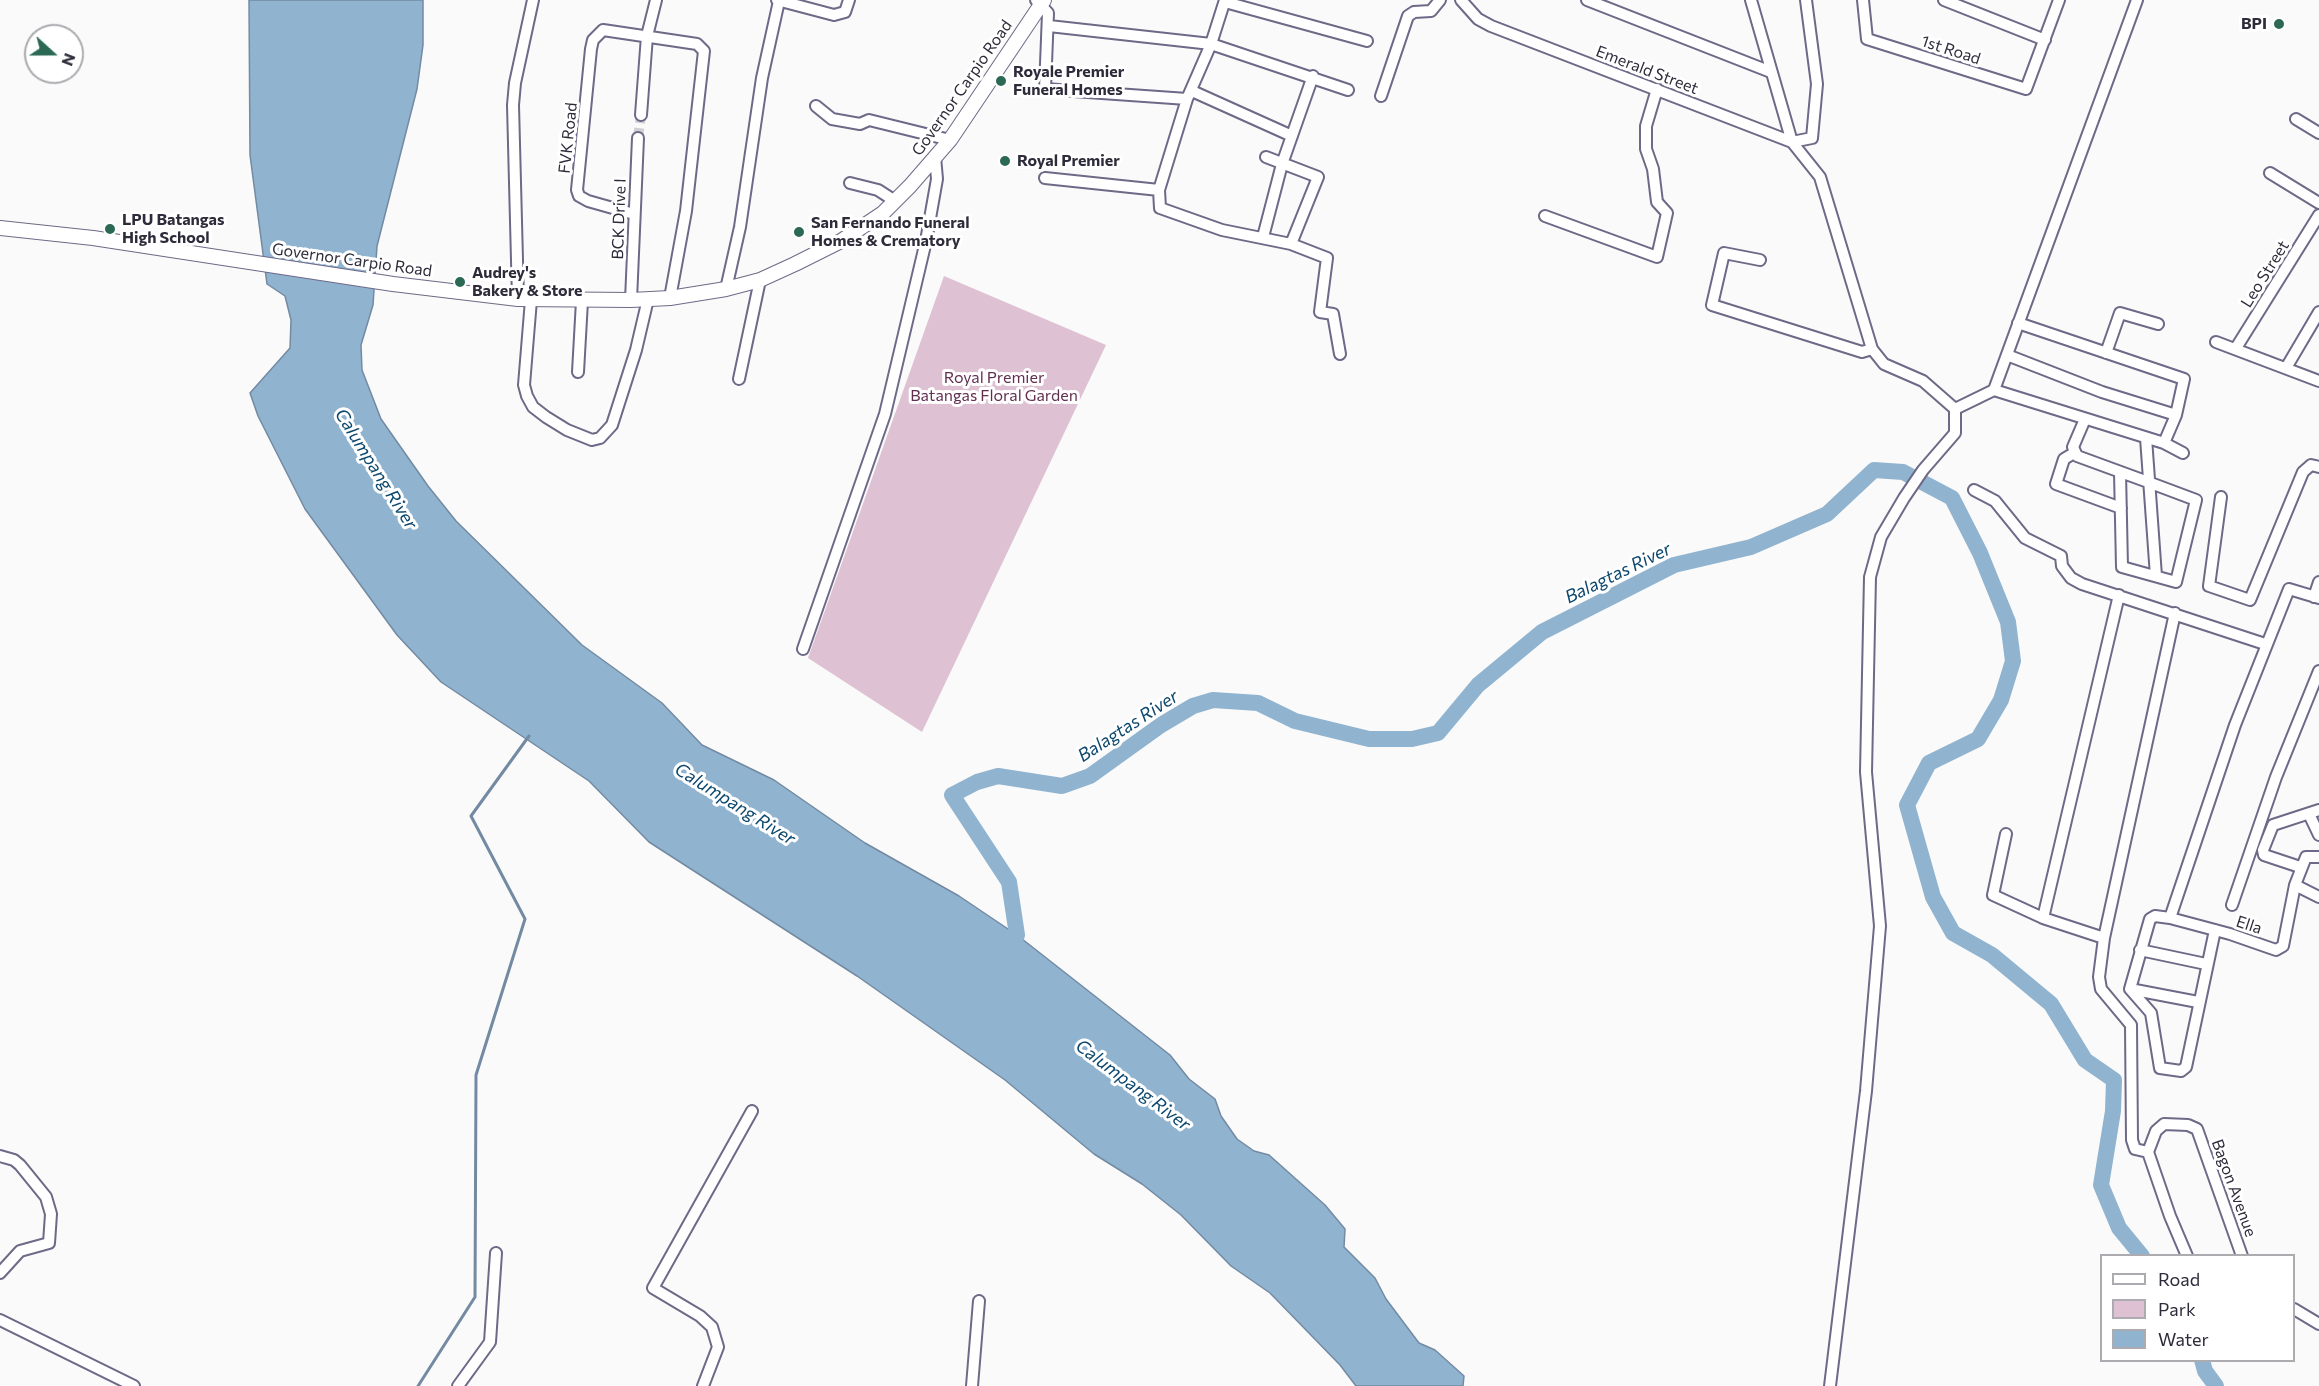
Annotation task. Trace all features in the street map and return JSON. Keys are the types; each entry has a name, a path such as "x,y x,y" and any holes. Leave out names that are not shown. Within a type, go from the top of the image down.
{"main road":[{"name":"Governor Carpio Road","path":"0,228 231,259 393,284 525,299 632,300 670,298 726,289 760,280 841,241 883,213 950,140 1040,2"}],"street":[{"path":"533,0 515,83 513,105 525,299 524,385 533,407 567,430 592,440 600,438 612,425 636,350 648,299"},
{"path":"641,115 647,36 656,0"},
{"path":"726,289 740,227 762,78 778,0 806,4 840,15 845,12 849,0"},
{"path":"1381,96 1408,16 1414,12 1431,11 1440,0"},
{"name":"Emerald Street","path":"1461,0 1478,19 1491,26 1792,142"},
{"path":"1587,0 1771,72"},
{"path":"1792,142 1812,138 1817,84 1806,0"},
{"name":"1st Road","path":"1863,0 1867,39 2026,89 2045,40"},
{"path":"1944,0 2045,40 2059,0"},
{"path":"1955,409 1994,390 2137,0"},
{"path":"1340,354 1333,314 1320,312 1327,258 1291,244 1222,230 1160,208 1159,190 1189,95 1211,44 1225,1 1367,41"},
{"path":"1750,1 1792,142 1820,177 1872,349 1884,364 1923,381 1955,409 1955,433 1923,470 1904,498 1881,537 1870,577 1866,772 1880,926 1864,1114 1830,1386"},
{"path":"1040,2 1048,13 1049,26 1045,89 1189,95 1292,136"},
{"path":"1049,26 1211,44 1313,76 1348,90"},
{"name":"FVK Road","path":"634,213 588,201 579,196 577,190 593,40 603,30 647,36"},
{"path":"647,36 697,44 702,47 704,56 686,211 670,298"},
{"path":"1263,237 1282,164 1313,76"},
{"path":"1545,216 1657,257 1667,213 1657,202 1653,169 1647,149 1646,126 1657,89"},
{"path":"816,106 832,119 860,124 869,120 950,140"},
{"path":"2296,119 2319,132"},
{"name":"BCK Drive I","path":"632,300 638,138"},
{"path":"803,649 885,414 926,242 937,179 936,157"},
{"path":"1266,157 1318,177 1291,244"},
{"path":"2270,173 2319,203"},
{"path":"1045,178 1159,190"},
{"path":"850,183 878,190 895,201"},
{"name":"Leo Street","path":"2236,348 2319,215"},
{"path":"1760,260 1724,253 1712,305 1863,352 1872,349"},
{"path":"739,379 760,280"},
{"path":"578,372 582,301"},
{"path":"2286,368 2319,312"},
{"path":"2106,352 2120,313 2158,324"},
{"path":"2018,322 2184,379 2176,415 2164,443"},
{"path":"2216,342 2319,381"},
{"path":"2007,355 2102,392 2176,415"},
{"path":"1994,390 2164,443 2183,453"},
{"path":"2074,453 2073,447 2085,419"},
{"path":"2146,438 2156,576"},
{"path":"2074,453 2196,500 2176,582 2122,567 2120,472"},
{"path":"2074,453 2064,459 2056,484 2121,508"},
{"path":"2221,497 2210,586 2250,600 2303,472 2312,465 2319,467"},
{"path":"1974,490 1995,501 2025,538 2061,556 2062,566 2071,578 2265,644"},
{"path":"2169,918 2213,786 2265,644 2289,589 2316,597 2319,582"},
{"path":"2043,918 2120,595"},
{"path":"2175,613 2104,938 2099,976 2101,988 2131,1025 2132,1145 2135,1149 2148,1152 2170,1216 2186,1254"},
{"path":"2232,905 2276,777 2319,671"},
{"path":"2300,867 2264,855 2263,850 2273,825 2314,812 2319,835"},
{"path":"2006,834 1993,895 2043,918 2104,938"},
{"path":"2319,856 2306,856 2295,885 2319,897"},
{"name":"Ella","path":"2140,950 2152,917 2169,918 2215,930 2276,950 2283,946 2295,885"},
{"path":"2130,989 2151,1013 2158,1065 2163,1069 2181,1071 2186,1067 2215,930"},
{"path":"2130,989 2140,950 2206,964"},
{"path":"2130,989 2198,1002"},
{"path":"703,1386 718,1347 712,1327 700,1316 653,1288 752,1111"},
{"name":"Bagon Avenue","path":"2148,1152 2156,1131 2164,1124 2193,1126 2197,1129 2241,1254"},
{"path":"0,1156 14,1160 20,1165 46,1197 51,1214 49,1243 20,1251 0,1273"},
{"path":"458,1386 490,1342 496,1252"},
{"path":"972,1386 979,1301"},
{"path":"2295,1310 2319,1324"},
{"path":"0,1320 134,1386"}],"green space":[{"name":"Royal Premier Batangas Floral Garden","path":"944,276 1106,345 922,732 808,658"}],"water":[{"name":"Calumpang River","path":"249,0 423,0 423,45 417,89 377,246 373,305 361,345 362,370 381,419 428,486 456,521 582,645 662,703 702,745 774,780 865,843 959,896 1017,935 1170,1055 1189,1079 1215,1099 1221,1116 1237,1139 1254,1151 1269,1155 1325,1205 1345,1229 1344,1247 1375,1278 1386,1299 1419,1343 1435,1350 1464,1376 1463,1386 1356,1386 1340,1365 1270,1293 1231,1266 1181,1215 1142,1184 1094,1154 1005,1080 857,976 649,842 589,781 441,682 397,635 305,509 258,416 250,393 290,348 291,320 285,296 267,284 250,155"}],"waterway":[{"name":"Balagtas River","path":"1007,956 1017,935 1009,882 952,795 977,782 998,776 1062,786 1090,776 1161,725 1193,706 1213,700 1258,703 1295,721 1369,739 1412,739 1438,733 1478,685 1542,632 1674,565 1751,547 1827,514 1874,470 1903,472 1952,498 1980,553 2008,622 2013,661 2001,700 1978,739 1929,763 1907,805 1933,897 1953,933 1992,955 2051,1004 2085,1060 2114,1080 2113,1111 2101,1185 2119,1228 2140,1254"},
{"path":"418,1386 475,1297 476,1075 525,919 471,816 529,736"},
{"name":"Balagtas River","path":"2203,1362 2205,1371 2216,1386"}],"tunnel":[{"path":"638,138 641,115"}],"place":[{"name":"BPI","path":"2279,24"},
{"name":"Royale Premier Funeral Homes","path":"1001,81"},
{"name":"Royal Premier","path":"1005,161"},
{"name":"LPU Batangas High School","path":"110,229"},
{"name":"San Fernando Funeral Homes & Crematory","path":"799,232"},
{"name":"Audrey's Bakery & Store","path":"460,282"}]}
